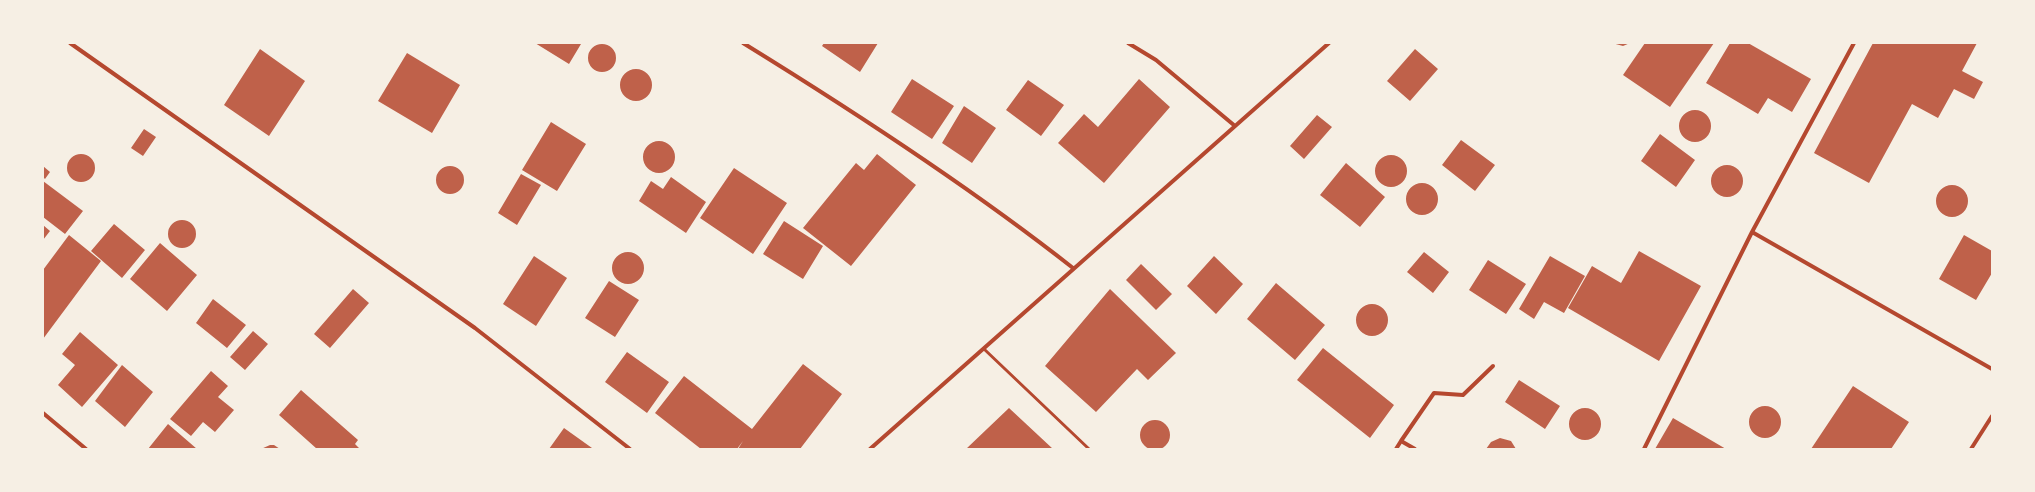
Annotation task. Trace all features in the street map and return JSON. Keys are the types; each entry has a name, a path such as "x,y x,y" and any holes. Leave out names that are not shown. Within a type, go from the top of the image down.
{"street":[{"path":"70,43 475,328 630,449"},
{"path":"743,43 832,99 1025,230 1074,268"},
{"path":"1128,43 1156,60 1235,126"},
{"path":"870,449 1329,43"},
{"path":"1644,449 1752,232 1854,43"},
{"path":"1752,232 1988,365 1992,369"},
{"path":"1396,449 1434,393 1463,395 1493,366"},
{"path":"43,413 86,449"},
{"path":"1971,449 1992,416"},
{"path":"1401,441 1415,449"}],"lane":[{"path":"984,349 1089,449"}],"building":[{"path":"535,43 580,43 581,44 569,64"},
{"path":"824,43 878,43 860,72 822,46"},
{"path":"1612,43 1630,43 1623,46"},
{"path":"1645,43 1714,43 1670,107 1623,75"},
{"path":"1730,43 1748,43 1811,79 1792,112 1768,98 1758,114 1706,83"},
{"path":"1873,43 1977,43 1962,71 1983,82 1974,99 1954,89 1938,118 1912,104 1869,183 1814,153"},
{"path":"602,44 612,48 616,58 612,68 602,72 592,68 588,58 592,48"},
{"path":"260,49 305,81 269,136 224,105"},
{"path":"1415,49 1438,69 1410,101 1387,81"},
{"path":"407,53 460,85 432,133 378,101"},
{"path":"636,69 647,74 652,85 647,96 636,101 625,96 620,85 625,74"},
{"path":"912,79 954,106 932,139 891,112"},
{"path":"1139,79 1170,107 1104,183 1058,143 1084,114 1098,127"},
{"path":"1028,80 1064,105 1041,136 1006,110"},
{"path":"964,106 996,128 972,163 942,143"},
{"path":"1695,110 1706,115 1711,126 1706,137 1695,142 1684,137 1679,126 1684,115"},
{"path":"1317,115 1332,127 1304,159 1290,146"},
{"path":"551,122 586,144 557,191 522,170"},
{"path":"144,129 156,137 143,156 131,148"},
{"path":"1660,134 1695,160 1676,187 1641,161"},
{"path":"1461,140 1495,165 1475,191 1442,165"},
{"path":"659,141 670,146 675,157 670,168 659,173 648,168 643,157 648,146"},
{"path":"81,154 91,158 95,168 91,178 81,182 71,178 67,168 71,158"},
{"path":"877,154 916,185 851,266 803,228 856,163 864,170"},
{"path":"1391,155 1402,160 1407,171 1402,182 1391,187 1380,182 1375,171 1380,160"},
{"path":"1346,163 1385,197 1360,227 1320,195"},
{"path":"1727,165 1738,170 1743,181 1738,192 1727,197 1716,192 1711,181 1716,170"},
{"path":"43,166 50,172 45,179 43,177"},
{"path":"450,166 460,170 464,180 460,190 450,194 440,190 436,180 440,170"},
{"path":"734,168 787,203 753,254 700,218"},
{"path":"521,174 541,185 517,225 498,213"},
{"path":"671,177 706,202 686,233 639,201 651,181 663,189"},
{"path":"43,181 83,211 65,234 43,217"},
{"path":"1422,183 1433,188 1438,199 1433,210 1422,215 1411,210 1406,199 1411,188"},
{"path":"1949,185 1955,185 1964,189 1968,201 1964,213 1955,217 1949,217 1940,213 1936,204 1936,198 1940,189"},
{"path":"182,220 192,224 196,234 192,244 182,248 172,244 168,234 172,224"},
{"path":"784,221 823,246 803,279 763,254"},
{"path":"114,224 145,250 122,278 91,251"},
{"path":"43,225 50,231 43,240"},
{"path":"69,235 101,261 43,339 43,270"},
{"path":"1964,235 1992,251 1992,273 1976,300 1939,279"},
{"path":"160,243 197,275 167,311 130,279"},
{"path":"1639,251 1701,286 1659,361 1568,308 1592,266 1621,283"},
{"path":"628,252 639,257 644,268 639,279 628,284 617,279 612,268 617,257"},
{"path":"1424,252 1449,272 1433,293 1407,272"},
{"path":"534,256 567,278 536,326 503,304"},
{"path":"1214,256 1243,284 1216,314 1187,286"},
{"path":"1550,256 1585,276 1564,313 1544,302 1534,319 1519,309"},
{"path":"1488,260 1526,284 1506,314 1469,290"},
{"path":"1141,264 1172,294 1156,310 1126,280"},
{"path":"609,281 639,300 615,337 585,318"},
{"path":"1276,283 1325,325 1295,360 1247,319"},
{"path":"353,289 369,303 330,348 314,334"},
{"path":"1110,289 1176,353 1148,380 1137,369 1096,412 1045,366"},
{"path":"213,299 246,325 227,348 196,323"},
{"path":"1372,304 1383,309 1388,320 1383,331 1372,336 1361,331 1356,320 1361,309"},
{"path":"253,331 268,344 245,370 230,357"},
{"path":"80,332 118,365 82,407 58,385 75,365 62,354"},
{"path":"1323,348 1394,405 1370,438 1297,380"},
{"path":"627,352 669,382 647,413 605,382"},
{"path":"803,364 842,394 800,449 738,449 743,441 737,449 701,449 655,413 684,376 752,429"},
{"path":"122,365 153,392 125,427 95,401"},
{"path":"211,371 228,386 218,397 234,410 215,432 203,422 191,436 170,419"},
{"path":"1519,380 1560,406 1545,429 1505,402"},
{"path":"1853,386 1909,422 1891,449 1811,449"},
{"path":"301,390 358,440 355,444 360,449 317,449 279,415"},
{"path":"1765,406 1776,411 1781,422 1776,433 1765,438 1754,433 1749,422 1754,411"},
{"path":"1009,408 1053,449 966,449"},
{"path":"1585,408 1596,413 1601,424 1596,435 1585,440 1574,435 1569,424 1574,413"},
{"path":"1673,418 1726,449 1655,449"},
{"path":"1155,420 1166,424 1170,435 1166,446 1155,450 1144,446 1140,435 1144,424"},
{"path":"168,424 197,449 148,449"},
{"path":"564,428 592,448 549,449"},
{"path":"1500,438 1511,441 1516,449 1486,449 1491,442"},
{"path":"274,445 280,449 261,449"}]}
